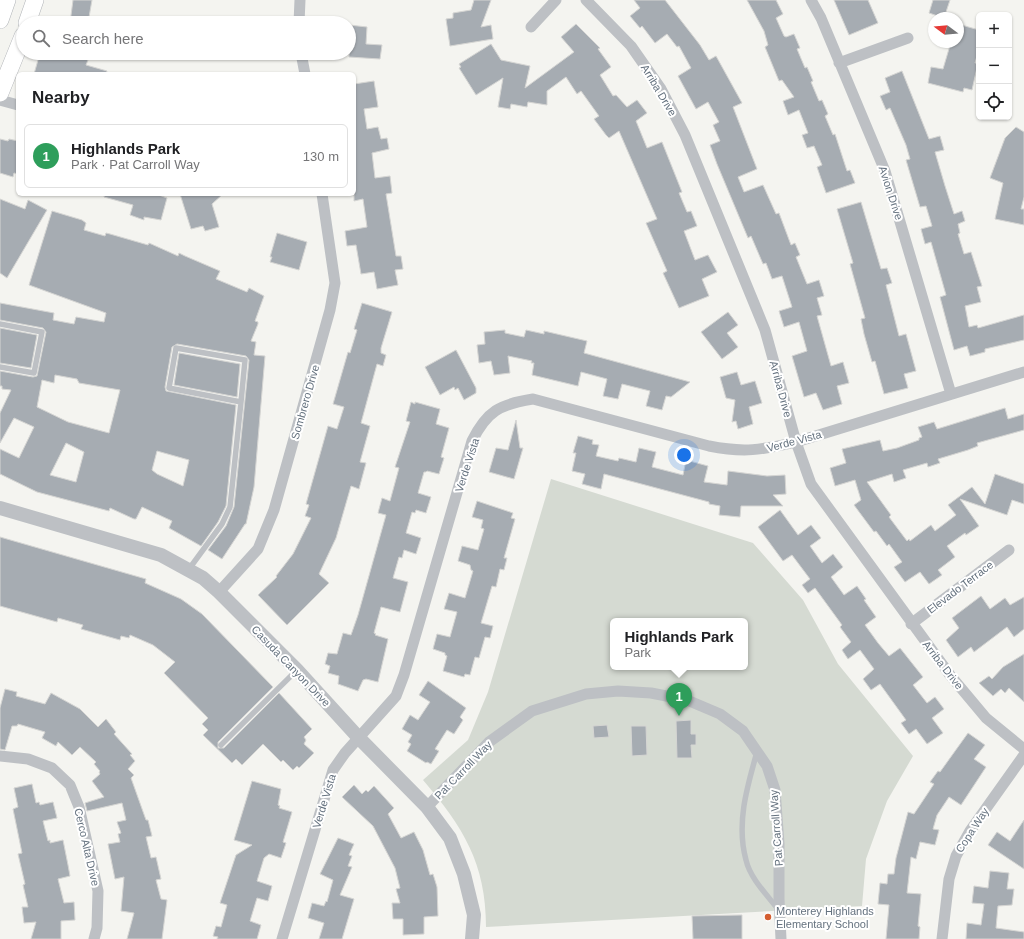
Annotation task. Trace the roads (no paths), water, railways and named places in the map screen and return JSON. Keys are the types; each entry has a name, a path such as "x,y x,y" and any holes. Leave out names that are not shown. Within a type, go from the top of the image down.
{"main road":[{"path":"0,20 7,0"},
{"path":"29,16 35,0"},
{"path":"0,94 16,54"}],"street":[{"path":"299,16 300,0"},
{"path":"531,27 556,0"},
{"name":"Arriba Drive","path":"586,0 631,46 661,89 685,135 765,330 796,442 811,484 911,624 950,675 986,718 1024,748"},
{"name":"Avion Drive","path":"811,0 821,18 885,172 951,394"},
{"path":"839,63 908,38"},
{"path":"302,60 304,72"},
{"path":"0,100 16,104"},
{"name":"Sombrero Drive","path":"219,592 258,549 274,510 330,310 335,283 322,196"},
{"name":"Verde Vista","path":"282,939 333,770 358,737 396,696 404,675 472,441 481,424 497,410 513,402 533,398 709,446 736,451 764,450 796,442 1024,372"},
{"name":"Casuda Canyon Drive","path":"0,508 138,546 161,555 189,569 219,592 297,670 358,737 427,807 450,838 464,874 474,916 472,939"},
{"name":"Elevado Terrace","path":"911,624 1009,550"},
{"name":"Pat Carroll Way","path":"427,807 489,742 532,711 586,694 618,692 651,693 687,700 720,714 743,731 767,766 775,790 779,844 782,939"},
{"name":"Copa Way","path":"942,939 949,879 956,856 970,831 1024,755"},
{"name":"Cerco Alta Drive","path":"0,756 28,759 52,768 70,785 79,807 98,891 97,928 94,939"}],"lane":[{"path":"0,324 42,332 34,373 0,367"},
{"path":"189,569 222,524 230,507 241,402 245,360 176,348 169,388 241,402"},
{"path":"221,745 297,670"},
{"path":"757,751 748,786 741,824 746,862 758,883 780,911"}],"place":[{"name":"Highlands Park","path":"679,716"},
{"name":"Monterey Highlands Elementary School","path":"768,917"}]}
